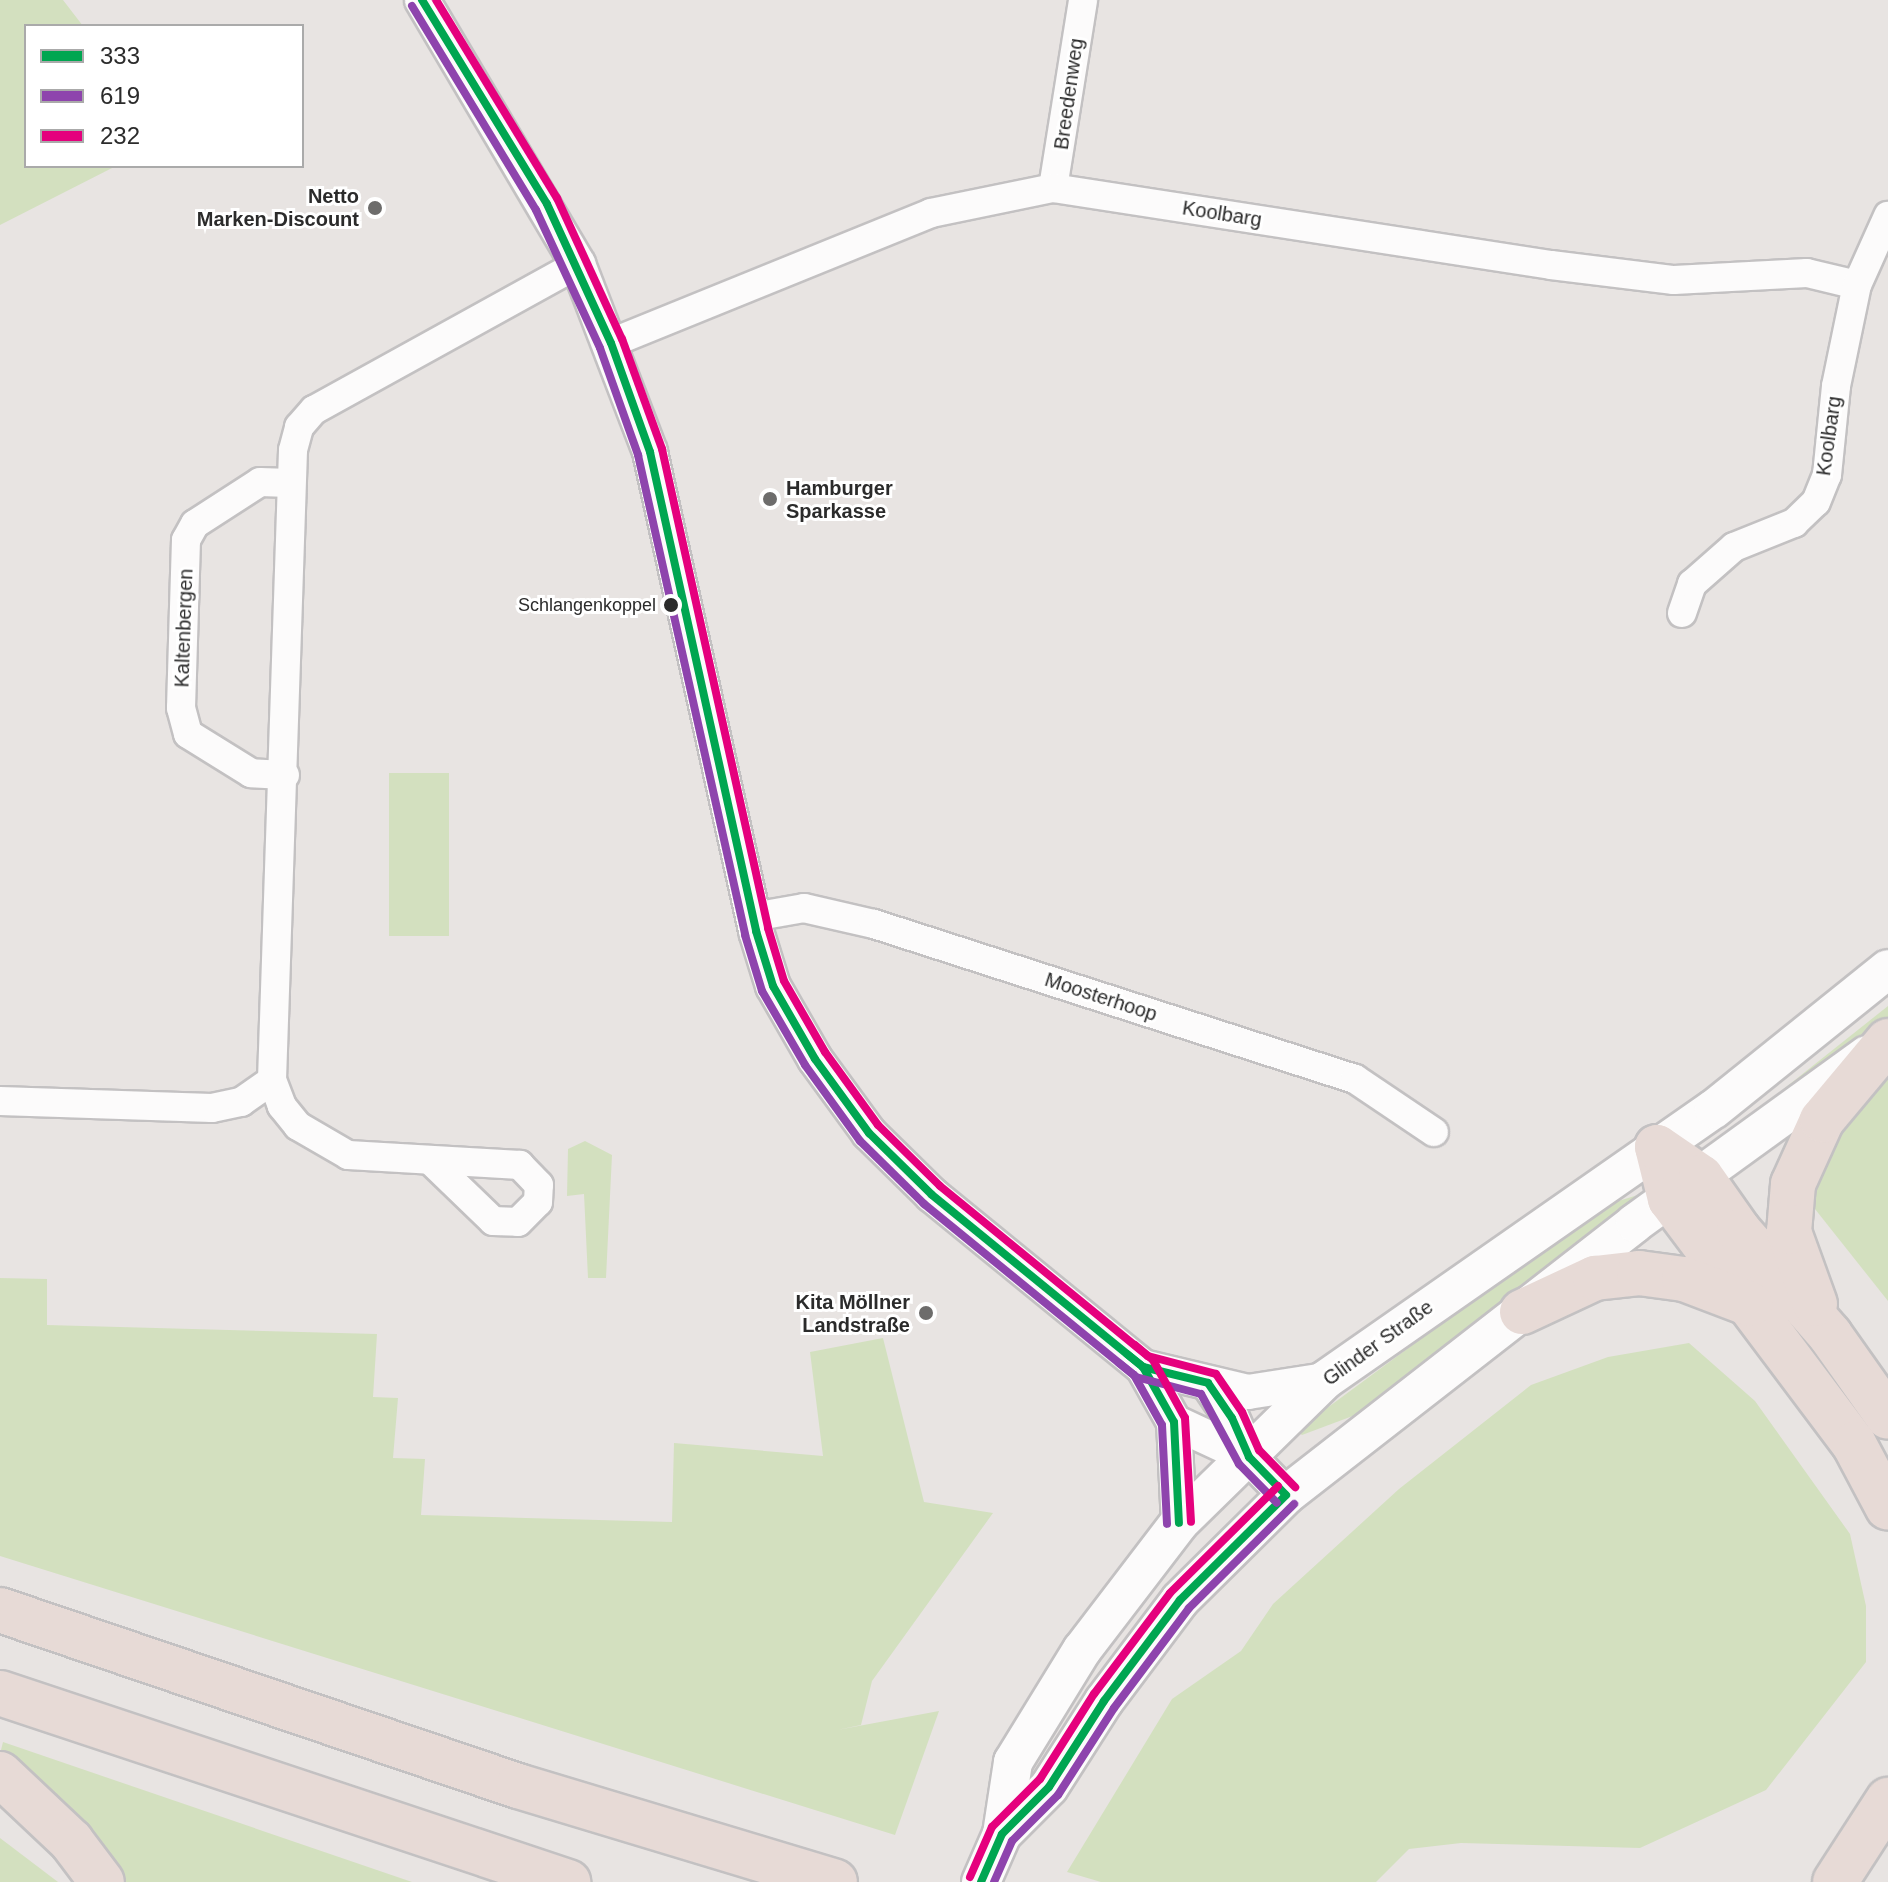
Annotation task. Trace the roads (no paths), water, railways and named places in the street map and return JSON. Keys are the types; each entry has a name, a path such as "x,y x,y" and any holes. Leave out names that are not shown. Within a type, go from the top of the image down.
{"highway":[{"path":"1830,1335 1794,1254 1788,1215 1793,1184 1822,1120 1888,1041"},
{"path":"1657,1147 1685,1188 1750,1304 1854,1444 1888,1508"},
{"path":"1685,1188 1739,1231 1830,1335 1888,1417"},
{"path":"1522,1312 1595,1278 1639,1273 1684,1279 1750,1304"},
{"path":"0,1610 518,1786 835,1882"},
{"path":"0,1693 568,1882"},
{"path":"0,1774 71,1841 102,1882"},
{"path":"1835,1882 1888,1800"}],"main road":[{"name":"Glinder Straße","path":"981,1882 1002,1834 1013,1762 1082,1650 1179,1523 1325,1380 1657,1147 1831,1019 1888,969"},
{"name":"Glinder Straße","path":"1002,1834 1049,1787 1104,1701 1180,1600 1286,1495 1685,1188 1888,1041"}],"street":[{"path":"422,0 578,264 611,343 650,452 753,917 773,986 815,1059 869,1133 932,1195 1143,1367 1174,1422 1179,1523"},
{"name":"Breedenweg","path":"1053,188 1083,0"},
{"name":"Koolbarg","path":"611,343 931,213 1053,188 1551,265 1674,280 1807,273 1857,285"},
{"name":"Koolbarg","path":"1682,613 1692,584 1734,547 1794,523 1816,502 1827,475 1836,386 1857,285 1888,216"},
{"path":"432,1162 348,1155 321,1142 282,1106 272,1080 285,775 290,483 299,427 314,410 578,264"},
{"name":"Kaltenbergen","path":"285,775 251,773 188,734 181,708 186,540 195,524 260,482 290,483"},
{"name":"Moosterhoop","path":"753,917 804,908 874,924 1355,1079 1434,1132"},
{"path":"0,1101 212,1108 241,1102 272,1080"},
{"path":"1143,1367 1248,1392 1325,1380"},
{"path":"1208,1383 1232,1418 1249,1457 1286,1495"},
{"path":"1174,1422 1249,1457"}],"place":[{"name":"Netto Marken-Discount","path":"375,208"},
{"name":"Hamburger Sparkasse","path":"770,499"},
{"name":"Schlangenkoppel","path":"671,605"},
{"name":"Kita Möllner Landstraße","path":"926,1313"}]}
